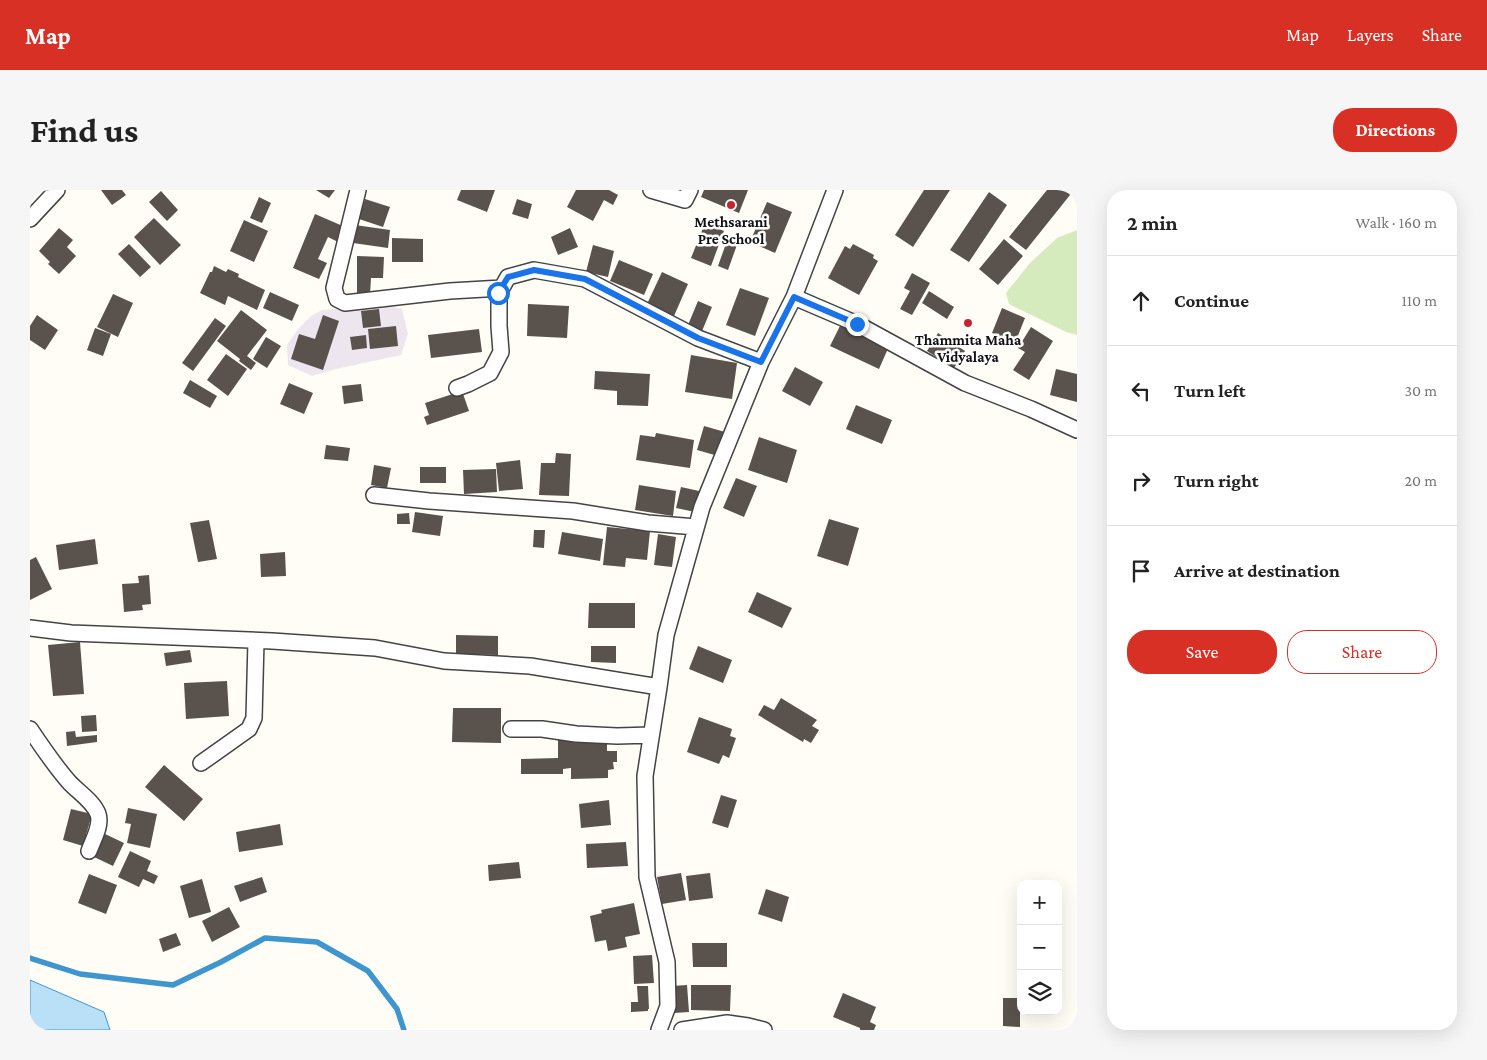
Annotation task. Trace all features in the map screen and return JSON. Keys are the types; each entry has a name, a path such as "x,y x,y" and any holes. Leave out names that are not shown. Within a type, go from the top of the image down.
{"street":[{"path":"30,219 58,190"},
{"path":"358,190 334,288 337,298 345,302 450,291 502,288"},
{"path":"652,190 685,200 690,190"},
{"path":"659,1030 668,1006 667,962 647,877 645,776 666,635 702,507 761,362 794,297 835,190"},
{"path":"457,388 490,373 501,352 498,293 508,277 534,270 585,279 698,338 761,362"},
{"path":"794,297 857,324 965,383 1031,409 1077,430"},
{"path":"374,495 573,511 648,523 696,527"},
{"path":"30,628 71,633 375,648 444,660 530,666 659,687"},
{"path":"201,762 249,728 254,718 256,641"},
{"path":"30,729 69,782 91,804 98,814 98,828 89,851"},
{"path":"511,729 542,729 576,734 617,736 651,735"},
{"path":"682,1030 727,1023 764,1030"}],"shaded area":[{"path":"386,305 402,309 408,334 401,355 312,376 288,365 287,345 298,329 311,316 322,310"}],"green space":[{"path":"1077,230 1077,335 1066,332 1009,304 1006,293 1030,263 1057,238"}],"water":[{"path":"30,980 104,1012 110,1030 30,1030"}],"building":[{"path":"101,190 122,190 126,195 112,205"},
{"path":"316,190 335,190 329,198"},
{"path":"461,190 495,190 487,212 457,200"},
{"path":"576,190 609,190 618,195 613,205 604,200 593,221 567,207"},
{"name":"Methsarani Pre School","path":"704,190 748,190 739,213 701,197"},
{"path":"924,190 950,190 913,247 895,235"},
{"path":"1047,190 1074,190 1026,250 1009,237"},
{"path":"161,191 178,210 167,221 149,202"},
{"path":"989,192 1007,205 969,262 950,250"},
{"path":"259,197 271,203 262,223 250,218"},
{"path":"365,199 390,207 383,227 359,219"},
{"path":"517,199 532,204 528,219 512,214"},
{"path":"767,202 792,212 775,253 750,242"},
{"path":"315,214 345,227 338,242 328,237 318,259 327,263 319,279 293,268"},
{"path":"154,218 181,245 160,265 134,237"},
{"path":"244,220 268,231 254,262 230,251"},
{"path":"705,223 724,231 711,266 691,258"},
{"path":"355,225 390,230 388,248 353,243"},
{"path":"59,228 73,240 67,247 76,256 59,274 48,264 50,262 39,251"},
{"path":"570,228 578,247 558,255 551,237"},
{"path":"392,238 423,239 423,262 392,262"},
{"path":"728,238 738,242 728,270 718,266"},
{"path":"1004,239 1023,256 998,285 979,269"},
{"path":"129,244 151,267 140,277 118,254"},
{"path":"853,244 874,255 873,258 878,261 859,295 828,278 845,246 850,249"},
{"path":"593,245 614,251 608,277 586,272"},
{"path":"357,256 384,257 383,278 371,278 370,295 357,294"},
{"path":"619,260 653,274 644,295 610,281"},
{"path":"214,266 226,272 228,269 239,274 238,277 265,290 257,310 228,296 225,305 200,293"},
{"path":"662,272 688,284 674,316 647,304"},
{"path":"912,273 930,283 912,315 900,309 910,291 904,288"},
{"path":"740,288 769,298 755,336 726,325"},
{"path":"929,291 954,307 947,319 922,303"},
{"path":"270,292 299,305 292,321 263,308"},
{"path":"113,294 133,303 118,337 97,327"},
{"path":"698,301 712,307 702,331 688,325"},
{"path":"528,304 569,306 567,338 527,336"},
{"path":"1002,308 1025,318 1015,343 992,333"},
{"path":"379,309 381,326 363,328 361,311"},
{"path":"241,310 267,330 247,356 256,363 251,370 217,341"},
{"path":"37,315 58,330 45,350 30,340 30,326"},
{"path":"323,315 339,321 323,370 291,359 299,334 315,339"},
{"path":"215,318 226,326 193,371 182,363"},
{"path":"842,322 890,344 879,369 830,346"},
{"path":"396,326 398,346 370,349 368,329"},
{"path":"1031,327 1053,341 1029,380 1013,370 1025,352 1018,348"},
{"path":"95,328 111,334 103,356 87,350"},
{"path":"479,329 482,352 431,358 428,335"},
{"path":"938,333 965,351 954,368 927,351"},
{"path":"366,335 367,348 352,350 350,337"},
{"path":"266,337 281,346 267,368 253,359"},
{"path":"226,354 247,369 228,396 207,380"},
{"path":"691,355 737,363 732,399 685,392"},
{"path":"795,367 823,382 810,406 782,391"},
{"path":"1056,369 1077,374 1077,402 1050,395"},
{"path":"595,371 650,374 648,406 617,405 617,391 594,389"},
{"path":"190,380 217,396 210,408 183,393"},
{"path":"289,383 313,393 304,414 280,404"},
{"path":"361,384 363,401 344,404 342,386"},
{"path":"462,391 469,411 427,425 424,417 429,415 425,403"},
{"path":"856,405 892,420 882,444 846,429"},
{"path":"704,426 725,432 718,456 697,450"},
{"path":"656,433 694,440 690,468 636,460 640,435 655,437"},
{"path":"759,437 797,450 787,483 748,470"},
{"path":"326,445 350,448 348,461 324,459"},
{"path":"556,453 571,454 569,496 539,495 541,463 555,463"},
{"path":"520,460 523,489 499,491 496,463"},
{"path":"374,465 391,468 387,488 371,485"},
{"path":"420,467 446,467 446,483 420,483"},
{"path":"496,469 497,492 464,494 463,470"},
{"path":"736,478 757,486 744,517 723,508"},
{"path":"639,485 676,491 673,516 635,510"},
{"path":"681,487 699,491 695,512 676,508"},
{"path":"415,512 443,516 440,536 412,532"},
{"path":"409,513 410,524 397,524 397,514"},
{"path":"829,519 859,528 848,566 817,556"},
{"path":"209,520 217,559 198,562 190,523"},
{"path":"607,527 650,531 647,560 626,558 625,567 603,565"},
{"path":"534,530 545,530 544,548 533,547"},
{"path":"562,532 603,539 600,561 558,554"},
{"path":"658,534 676,537 672,567 654,565"},
{"path":"95,539 98,564 59,570 56,545"},
{"path":"285,552 286,576 261,577 260,554"},
{"path":"36,557 52,589 30,600 30,560"},
{"path":"149,575 151,604 142,605 143,610 124,612 122,584 139,583 138,576"},
{"path":"757,592 792,608 782,628 748,612"},
{"path":"589,603 635,603 635,628 588,628"},
{"path":"456,635 498,636 498,655 456,654"},
{"path":"80,642 84,694 53,696 48,645"},
{"path":"591,646 616,646 616,663 591,662"},
{"path":"698,646 732,660 723,683 689,669"},
{"path":"190,650 192,662 166,666 164,653"},
{"path":"227,681 229,716 186,719 184,683"},
{"path":"781,698 817,720 812,726 819,730 811,743 804,739 803,742 758,715 764,705 774,710"},
{"path":"453,708 501,708 501,743 452,742"},
{"path":"96,715 97,731 82,732 81,716"},
{"path":"699,717 732,729 730,736 736,738 729,758 723,755 719,764 687,752"},
{"path":"75,731 76,737 97,735 97,742 67,746 66,732"},
{"path":"607,739 607,751 617,751 617,762 613,762 614,769 608,770 608,778 571,779 571,768 563,769 563,774 521,774 521,759 558,758 558,740"},
{"path":"164,765 203,799 184,821 145,787"},
{"path":"721,795 737,800 728,828 712,823"},
{"path":"609,800 611,825 581,828 579,804"},
{"path":"128,808 157,814 150,848 127,843 131,824 125,823"},
{"path":"71,809 92,814 83,846 63,840"},
{"path":"280,824 283,845 239,852 236,832"},
{"path":"103,833 124,843 113,866 92,856"},
{"path":"626,842 628,866 587,868 586,844"},
{"path":"130,851 151,861 147,871 158,876 154,884 143,879 139,887 118,877"},
{"path":"519,862 521,878 489,881 488,865"},
{"path":"681,873 686,900 662,904 657,877"},
{"path":"710,873 713,898 689,901 686,876"},
{"path":"89,874 117,885 106,914 78,903"},
{"path":"262,877 267,892 240,902 234,886"},
{"path":"202,879 211,912 189,918 180,886"},
{"path":"766,889 789,897 782,922 758,914"},
{"path":"634,903 640,934 625,937 627,947 608,951 606,940 595,942 590,916 602,913 601,910"},
{"path":"229,907 240,927 212,942 202,921"},
{"path":"176,933 181,945 163,952 159,939"},
{"path":"692,943 727,943 727,967 693,967"},
{"path":"652,955 654,983 634,984 633,956"},
{"path":"687,985 689,1012 674,1013 672,986"},
{"path":"691,985 731,985 730,1011 691,1010"},
{"path":"637,986 648,986 648,1011 631,1012 631,1002 638,1002"},
{"path":"843,993 876,1007 870,1022 876,1025 874,1030 860,1030 860,1028 833,1017"},
{"path":"1003,998 1017,998 1017,1015 1020,1015 1020,1027 1003,1026"}],"waterway":[{"path":"30,958 80,974 173,985 265,938 317,942 368,971 397,1009 404,1030"}],"place":[{"name":"Methsarani Pre School","path":"731,205"},
{"name":"Thammita Maha Vidyalaya","path":"968,323"}],"route":[{"path":"498,293 508,277 534,270 585,279 698,338 761,362 794,297 857,324"}]}
